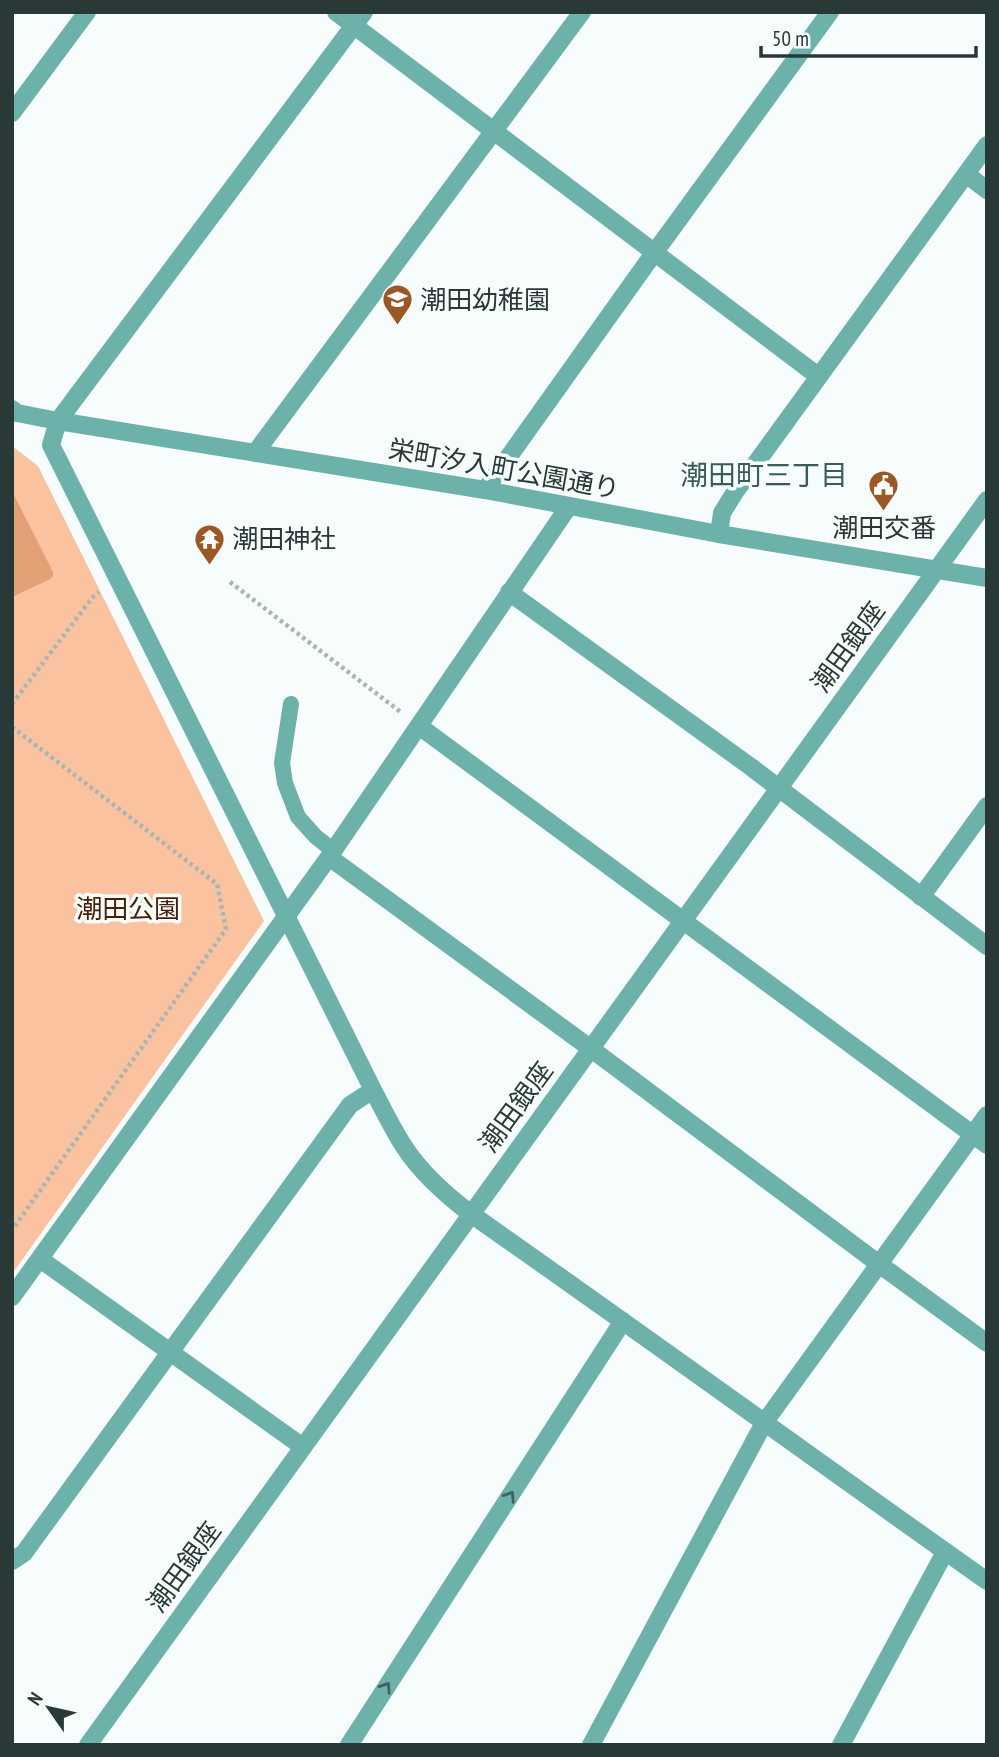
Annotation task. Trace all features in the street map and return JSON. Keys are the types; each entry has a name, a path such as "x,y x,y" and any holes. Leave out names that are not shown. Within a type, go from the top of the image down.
{"street":[{"path":"12,113 88,12"},
{"path":"336,12 359,19 494,131 818,376"},
{"path":"255,453 582,12"},
{"path":"485,490 830,12"},
{"path":"359,19 58,421 51,445 373,1090 405,1148 432,1182 471,1214 987,1581"},
{"path":"719,534 722,513 735,492 987,145"},
{"path":"966,174 987,190"},
{"name":"栄町汐入町公園通り","path":"12,409 18,413 58,421 485,490 719,534 987,578"},
{"name":"潮田銀座","path":"88,1745 987,500"},
{"path":"12,1297 286,918 569,506"},
{"path":"509,592 779,788 987,946"},
{"path":"419,726 980,1139"},
{"path":"921,897 987,806"},
{"path":"331,854 987,1343"},
{"path":"12,1561 24,1553 350,1105 373,1090"},
{"path":"591,1745 764,1423 879,1264 980,1139 987,1115"},
{"path":"40,1259 303,1447"},
{"path":"349,1745 623,1321"},
{"path":"841,1745 945,1552"}],"lane":[{"path":"291,704 282,763 285,783 298,817 331,854"}],"path":[{"path":"230,582 419,726"},
{"path":"12,704 92,598 100,592"},
{"path":"12,727 216,884 226,929 12,1230"}],"green space":[{"name":"潮田公園","path":"12,446 38,466 264,921 12,1274"}],"shaded area":[{"path":"12,491 53,576 12,597"}],"place":[{"name":"潮田幼稚園","path":"397,327"},
{"name":"潮田交番","path":"884,512"},
{"name":"潮田神社","path":"209,566"}],"district":[{"name":"潮田町三丁目","path":"764,475"}]}
